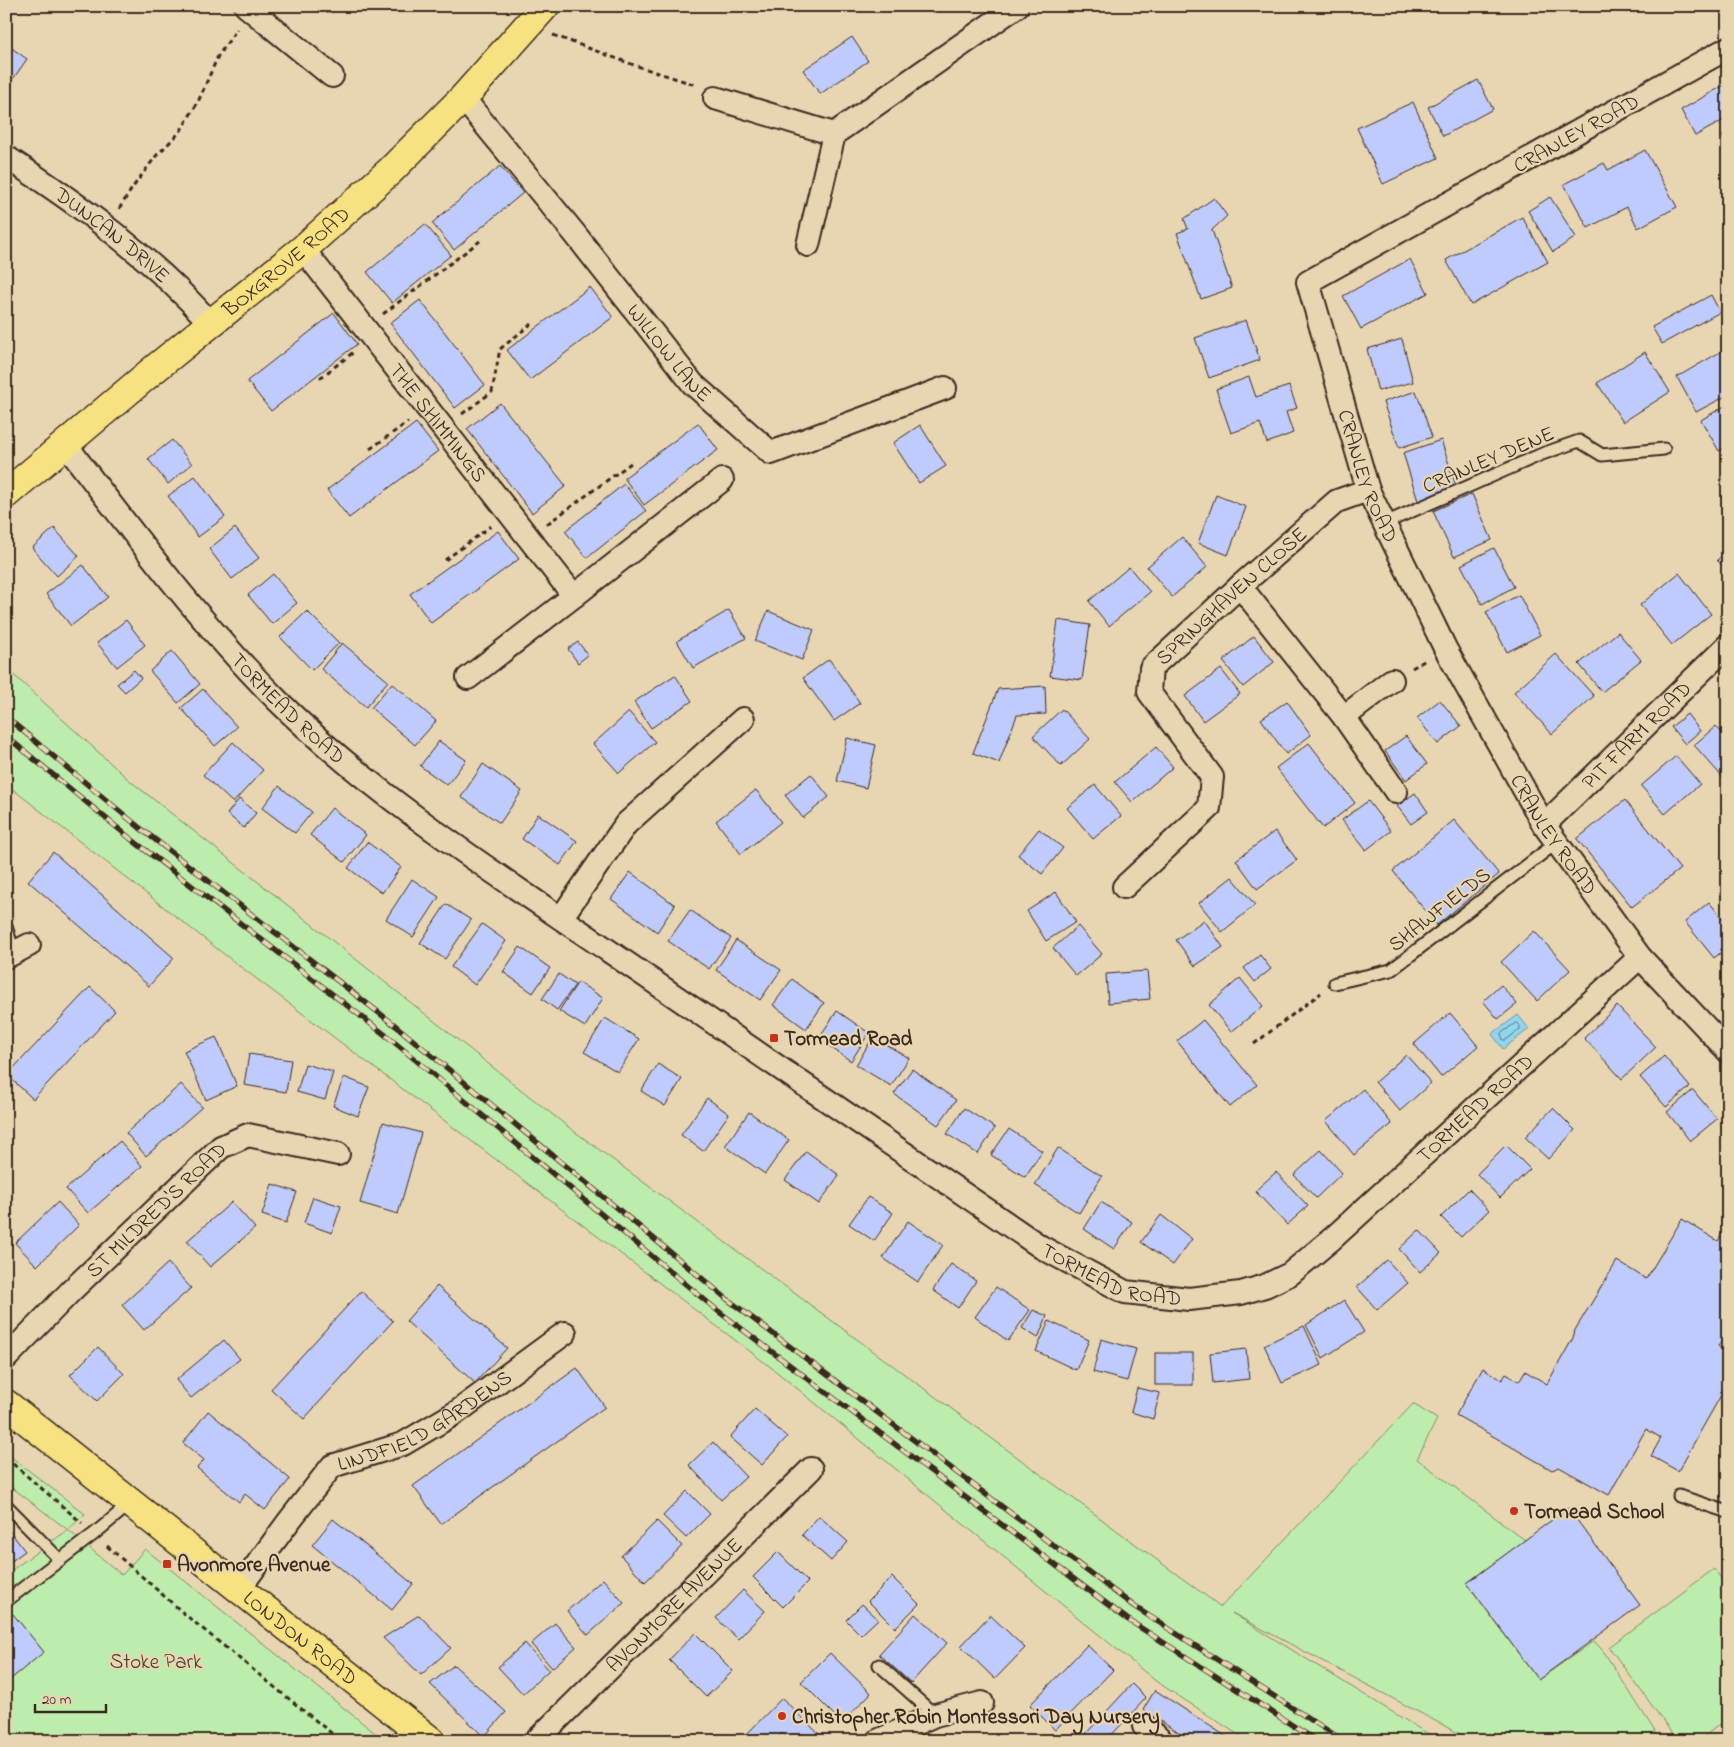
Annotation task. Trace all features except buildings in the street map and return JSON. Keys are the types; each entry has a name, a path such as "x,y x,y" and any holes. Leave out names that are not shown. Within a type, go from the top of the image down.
{"main road":[{"name":"BOXGROVE ROAD","path":"6,494 303,249 390,171 462,98 536,16"},
{"name":"LONDON ROAD","path":"6,1404 430,1741"}],"street":[{"path":"808,245 834,134 1017,6"},
{"path":"252,8 332,76"},
{"name":"CRANLEY ROAD","path":"1728,48 1308,282 1368,490 1446,648 1550,834 1640,956 1728,1051"},
{"name":"WILLOW LANE","path":"462,98 575,234 693,384 772,453 945,388"},
{"path":"715,98 834,134"},
{"name":"DUNCAN DRIVE","path":"6,157 38,178 130,246 188,298 211,324"},
{"name":"THE SHIMMINGS","path":"303,249 574,596"},
{"name":"TORMEAD ROAD","path":"66,445 186,597 241,662 279,702 348,765 442,835 561,918 1041,1247 1125,1292 1188,1298 1241,1293 1265,1286 1290,1274 1333,1238 1640,956"},
{"path":"468,678 722,480"},
{"name":"SPRINGHAVEN CLOSE","path":"1124,887 1209,808 1212,777 1149,692 1152,668 1240,586 1337,501 1368,490"},
{"path":"1240,586 1344,717 1396,792"},
{"name":"PIT FARM ROAD","path":"1550,834 1728,645"},
{"path":"1344,717 1392,680"},
{"path":"561,918 626,824 743,719"},
{"name":"ST MILDRED'S ROAD","path":"6,1358 72,1290 221,1147 248,1134 338,1154"},
{"name":"LINDFIELD GARDENS","path":"239,1589 332,1466 403,1444 458,1412 565,1333"},
{"name":"AVONMORE AVENUE","path":"536,1741 810,1469"},
{"path":"877,1741 935,1715 982,1703"},
{"path":"1144,1726 1162,1741"}],"lane":[{"name":"CRANLEY DENE","path":"1384,523 1542,454 1579,441 1602,455 1664,449"},
{"name":"SHAWFIELDS","path":"1335,983 1391,970 1550,834"},
{"path":"6,926 16,952"},
{"path":"1679,1496 1728,1512"},
{"path":"6,1601 94,1534 131,1503"},
{"path":"6,1505 60,1560"},
{"path":"879,1665 935,1715"}],"path":[{"path":"106,228 132,187 156,156 180,132 198,102 218,56 252,8"},
{"path":"536,16 634,65 710,90 715,98"},
{"path":"320,378 368,332 480,241"},
{"path":"443,428 492,392 500,349 531,324"},
{"path":"370,449 427,408"},
{"path":"529,537 631,463"},
{"path":"445,560 509,513"},
{"path":"1392,680 1446,648"},
{"path":"1254,1044 1335,983"},
{"path":"6,1458 188,1617 341,1741"}],"green space":[{"path":"6,668 129,780 567,1126 1221,1607 1413,1404 1437,1419 1417,1459 1525,1540 1467,1583 1538,1680 1594,1641 1604,1652 1661,1741 1473,1741 1232,1613 1423,1731 1443,1741 1248,1741 1157,1682 772,1368 229,958 6,784"},
{"path":"6,1453 85,1514 68,1530 6,1483"},
{"name":"Stoke Park","path":"68,1530 122,1575 145,1549 385,1741 6,1741 6,1574"},
{"path":"1714,1569 1728,1588 1728,1718 1698,1741 1678,1741 1609,1647"}],"water":[{"path":"1518,1015 1529,1029 1503,1049 1492,1034"}],"railway":[{"path":"6,717 140,828 396,1026 727,1299 1135,1607 1344,1741"},
{"path":"6,736 131,839 388,1037 718,1311 1127,1619 1317,1741"}],"place":[{"name":"Tormead Road","path":"774,1038"},
{"name":"Tormead School","path":"1514,1511"},
{"name":"Avonmore Avenue","path":"167,1564"},
{"name":"Christopher Robin Montessori Day Nursery","path":"782,1716"}]}
